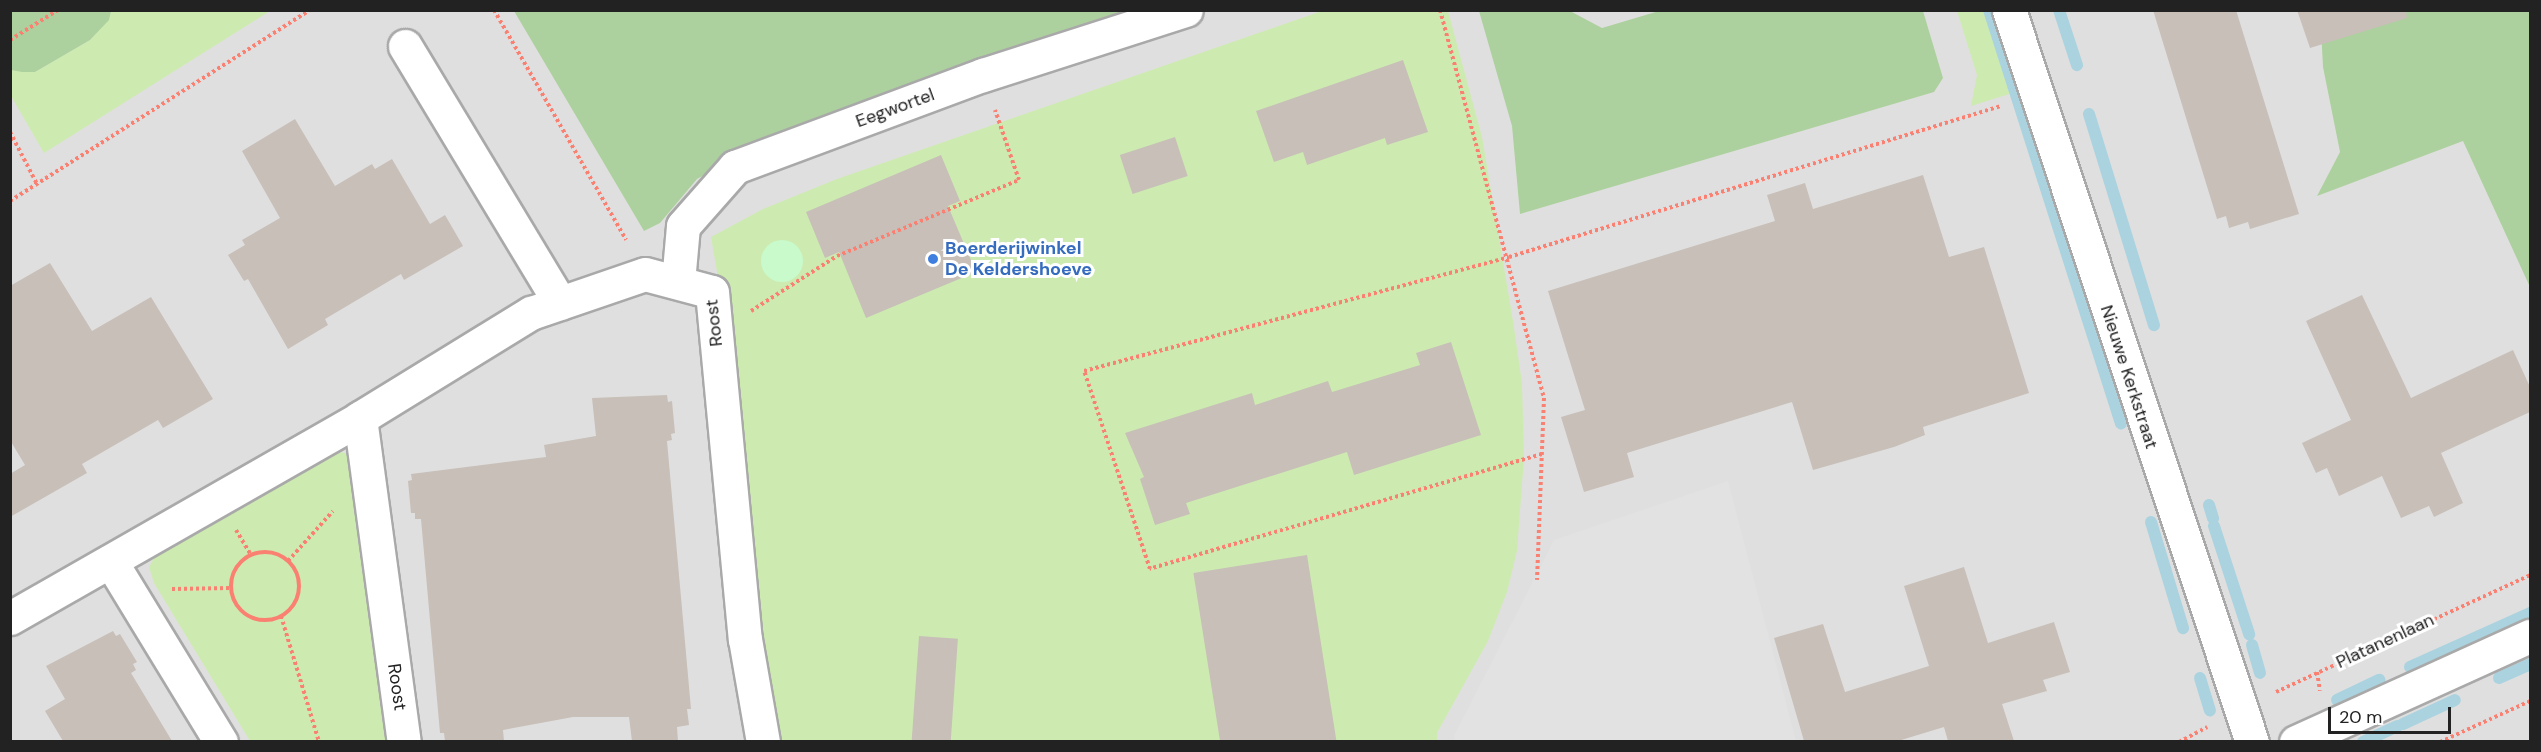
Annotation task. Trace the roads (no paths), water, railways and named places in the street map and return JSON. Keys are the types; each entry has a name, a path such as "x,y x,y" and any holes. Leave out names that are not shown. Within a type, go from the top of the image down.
{"street":[{"name":"Eegwortel","path":"678,282 683,226 735,166 983,75 1186,10"},
{"name":"Nieuwe Kerkstraat","path":"2009,10 2240,710 2253,741"},
{"path":"10,618 360,418 531,313 560,303 405,46"},
{"name":"Roost","path":"560,303 645,274 712,292 745,639 763,741"},
{"name":"Roost","path":"360,418 404,741"},
{"path":"111,562 221,741"},
{"path":"2296,741 2530,636"}],"waterway":[{"path":"1989,10 2121,423"},
{"path":"2059,10 2077,65"},
{"path":"2089,114 2154,325"},
{"path":"2209,505 2213,518"},
{"path":"2151,522 2183,628"},
{"path":"2214,526 2249,634"},
{"path":"2410,667 2530,613"},
{"path":"2252,645 2260,673"},
{"path":"2499,678 2530,664"},
{"path":"2200,678 2210,710"},
{"path":"2337,700 2379,680"},
{"path":"2403,724 2455,700"},
{"path":"2363,742 2397,726"}],"place":[{"name":"Boerderijwinkel De Keldershoeve","path":"933,259"}]}
